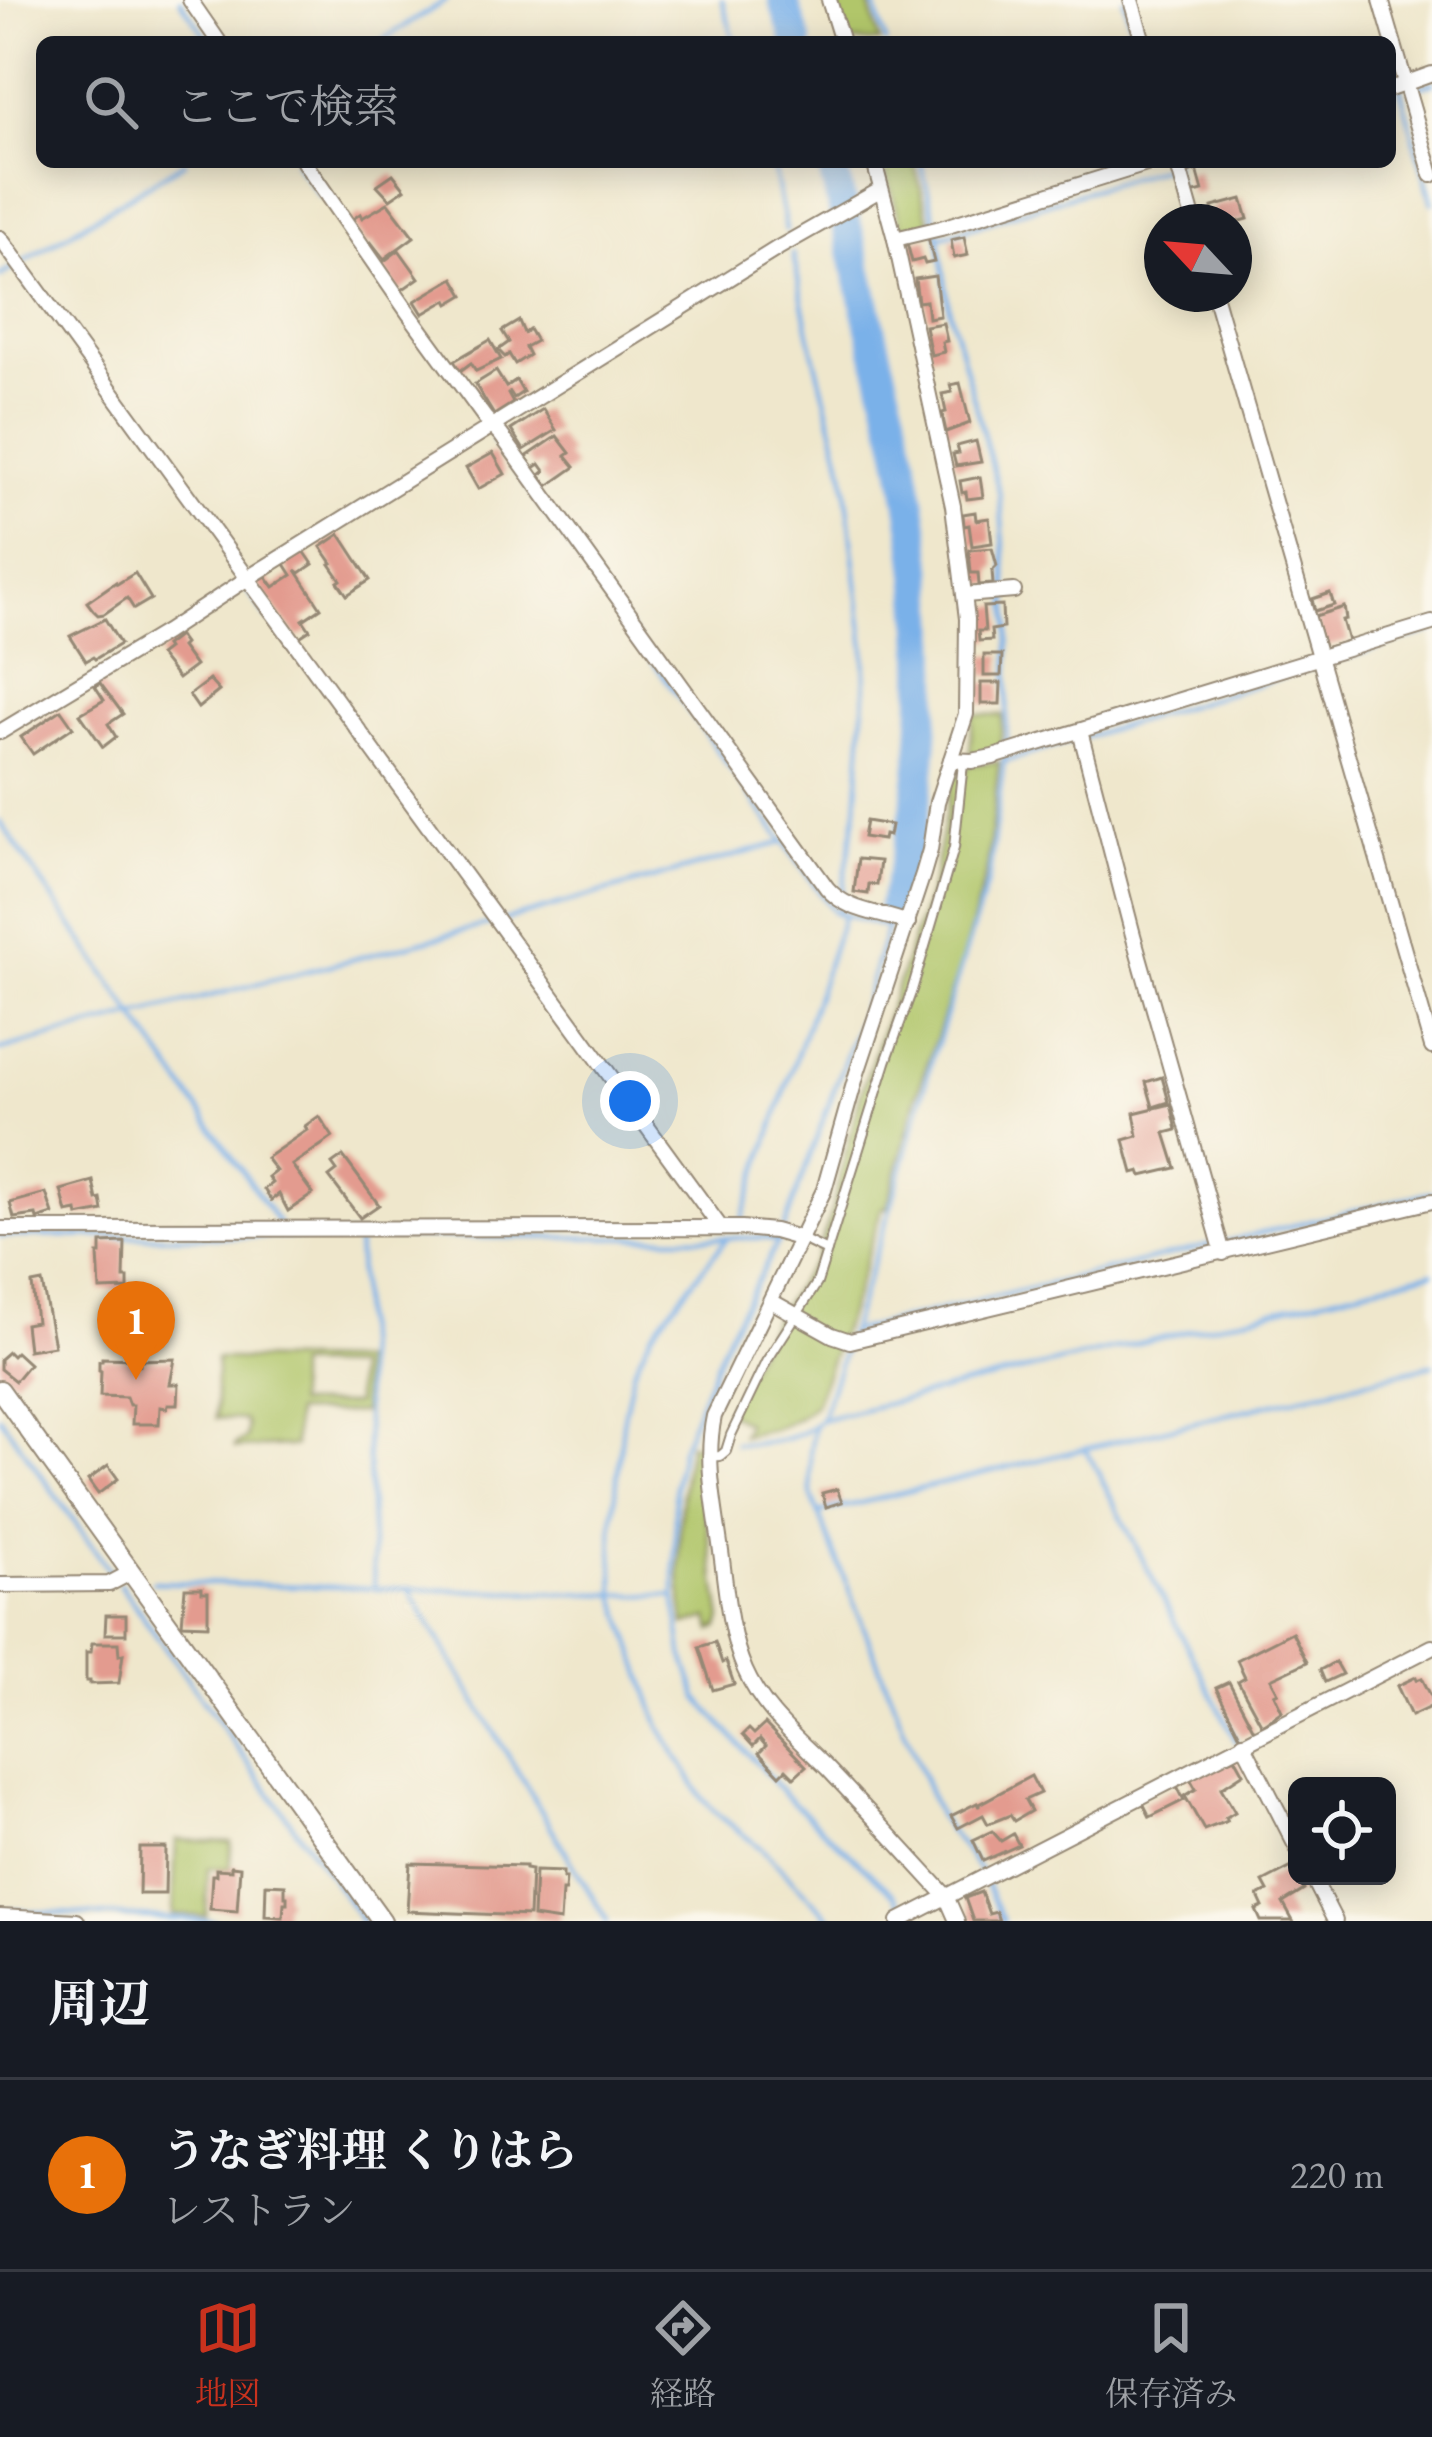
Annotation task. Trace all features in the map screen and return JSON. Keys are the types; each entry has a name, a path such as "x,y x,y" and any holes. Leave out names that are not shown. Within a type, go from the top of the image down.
{"street":[{"path":"190,0 215,36"},
{"path":"830,0 840,36"},
{"path":"1131,0 1141,36"},
{"path":"1381,0 1390,36"},
{"path":"1432,74 1402,86 1432,175"},
{"path":"308,168 410,315 842,903 896,918"},
{"path":"875,168 896,239 953,506 964,596 966,715 957,760 937,802 930,850 896,918 824,1190 796,1237 771,1301 714,1416 709,1457 730,1615 751,1683 779,1722 946,1896 957,1921"},
{"path":"896,239 1135,168"},
{"path":"1178,168 1188,204"},
{"path":"0,732 880,190"},
{"path":"0,238 722,1228"},
{"path":"1219,312 1432,1048"},
{"path":"964,596 1010,592"},
{"path":"957,760 982,760 1081,736 1322,663 1432,623"},
{"path":"1081,736 1221,1247"},
{"path":"771,1301 845,1339 1221,1247 1432,1202"},
{"path":"0,1228 722,1228 796,1237"},
{"path":"0,1390 122,1578 382,1921"},
{"path":"0,1585 122,1578"},
{"path":"906,1918 1432,1646"},
{"path":"1243,1744 1288,1830"},
{"path":"1317,1885 1335,1921"},
{"path":"0,1917 77,1921"}],"lane":[{"path":"709,1457 726,1451 766,1362 817,1283 950,864 957,760"},
{"path":"796,1237 826,1251"}],"green space":[{"path":"835,0 868,0 878,36 846,36"},
{"path":"885,168 916,168 930,225 902,228"},
{"path":"973,714 1003,715 1000,749 972,755"},
{"path":"999,762 987,869 963,958 917,1094 887,1208 882,1207 815,1404 799,1418 742,1435 746,1423 726,1412 773,1320 815,1258 829,1221 861,1093 934,877 953,775 965,775 969,765"},
{"path":"216,1359 360,1361 363,1413 295,1412 294,1446 235,1448 246,1438 244,1420 216,1418","holes":["296,1366 355,1367 355,1404 296,1404"]},
{"path":"689,1444 699,1444 722,1619 712,1630 709,1618 685,1625 682,1602 680,1534"},
{"path":"176,1840 231,1842 230,1868 208,1868 206,1916 173,1915"}],"building":[{"path":"1197,170 1203,191 1191,194 1185,174"},
{"path":"393,174 405,189 390,199 377,185"},
{"path":"388,203 414,237 384,259 350,221"},
{"path":"964,237 968,255 954,258 951,240"},
{"path":"928,238 934,262 912,262 907,243"},
{"path":"399,250 419,278 399,292 380,264"},
{"path":"935,276 940,316 928,318 926,301 918,302 915,279"},
{"path":"454,278 464,295 423,314 415,301"},
{"path":"519,321 524,333 529,329 536,341 525,347 529,355 515,364 509,354 505,357 498,350 509,342 502,331"},
{"path":"943,323 944,352 931,355 925,326"},
{"path":"490,340 501,359 476,371 471,363 460,371 454,361"},
{"path":"496,371 506,387 516,380 523,392 514,398 510,392 513,403 494,415 475,384"},
{"path":"960,383 970,423 946,432 942,394"},
{"path":"543,409 556,430 524,450 511,430"},
{"path":"557,436 575,467 548,486 540,475 545,471 540,464 534,468 526,457"},
{"path":"976,441 981,462 956,466 957,446"},
{"path":"493,453 505,474 478,489 466,468"},
{"path":"980,477 983,497 967,499 960,481"},
{"path":"975,512 976,520 989,518 992,543 972,546 963,514"},
{"path":"340,534 370,580 347,595 321,547"},
{"path":"992,548 997,566 992,571 993,584 979,585 978,573 971,573 969,550"},
{"path":"304,551 313,564 300,573 296,570 321,608 303,620 310,630 298,638 256,582 266,576 274,587 292,575 285,564"},
{"path":"135,573 151,599 134,609 127,598 98,615 87,602 116,582"},
{"path":"1330,593 1334,605 1315,611 1312,599"},
{"path":"1002,606 1003,628 991,630 992,640 979,641 978,631 985,631 983,607"},
{"path":"1344,607 1348,641 1324,648 1315,616"},
{"path":"105,619 120,644 86,661 70,636"},
{"path":"178,636 195,666 178,679 159,655"},
{"path":"984,655 1002,655 1001,676 984,676"},
{"path":"209,680 219,691 198,708 189,695"},
{"path":"100,683 123,714 108,724 116,737 103,747 80,714 104,700 95,686"},
{"path":"981,683 1001,683 1000,704 981,704"},
{"path":"61,710 73,727 33,754 21,737"},
{"path":"866,821 891,825 889,836 884,835 883,840 863,837"},
{"path":"858,859 880,861 877,885 869,884 868,894 854,892"},
{"path":"1162,1077 1169,1102 1153,1107 1146,1082"},
{"path":"1171,1104 1177,1130 1165,1133 1176,1168 1142,1176 1140,1171 1133,1173 1124,1140 1138,1136 1134,1113"},
{"path":"319,1116 333,1137 292,1165 313,1194 288,1211 279,1194 271,1200 264,1189 276,1171 266,1158"},
{"path":"343,1156 379,1205 360,1218 329,1177 337,1171 332,1164"},
{"path":"93,1181 103,1211 78,1216 77,1211 67,1213 61,1190"},
{"path":"46,1193 53,1214 14,1218 10,1203"},
{"path":"125,1242 128,1289 100,1290 101,1243"},
{"path":"42,1282 54,1346 28,1350 25,1324 36,1322 32,1284"},
{"path":"8,1352 12,1356 16,1352 29,1364 15,1381 0,1369 0,1359"},
{"path":"102,1358 136,1359 140,1365 140,1360 175,1359 170,1384 179,1384 178,1404 160,1407 159,1424 132,1424 133,1405 126,1397 100,1396"},
{"path":"108,1465 118,1479 98,1494 88,1480"},
{"path":"837,1489 842,1502 826,1507 822,1493"},
{"path":"185,1588 208,1592 208,1625 182,1624"},
{"path":"106,1615 126,1615 126,1634 105,1634"},
{"path":"1292,1632 1307,1662 1271,1679 1282,1711 1262,1725 1238,1681 1245,1677 1237,1660"},
{"path":"715,1642 734,1684 713,1690 699,1647"},
{"path":"92,1643 118,1643 119,1655 123,1654 119,1683 86,1681 86,1652 91,1652"},
{"path":"1335,1662 1342,1674 1325,1682 1320,1670"},
{"path":"1422,1678 1432,1706 1411,1716 1397,1686"},
{"path":"1229,1682 1254,1730 1241,1737 1216,1688"},
{"path":"765,1724 806,1766 794,1777 786,1769 780,1775 759,1753 766,1746 760,1739 753,1746 743,1735 749,1729 754,1734"},
{"path":"1235,1757 1244,1773 1221,1788 1235,1812 1227,1821 1204,1830 1185,1796 1196,1789 1189,1777"},
{"path":"1031,1776 1040,1793 1025,1800 1031,1811 1014,1821 1010,1815 988,1824 983,1815 958,1828 951,1816 977,1803 979,1807"},
{"path":"1177,1786 1184,1800 1150,1817 1143,1803"},
{"path":"992,1831 1001,1841 1013,1834 1019,1845 983,1861 973,1840"},
{"path":"140,1848 166,1848 165,1894 139,1894"},
{"path":"410,1863 525,1866 531,1870 529,1916 407,1911"},
{"path":"231,1866 240,1867 237,1911 210,1909 212,1875 216,1869 231,1870"},
{"path":"1288,1869 1288,1885 1305,1885 1283,1903 1293,1921 1261,1921 1256,1910 1263,1907 1258,1896 1268,1891 1263,1882"},
{"path":"535,1871 563,1872 566,1878 560,1921 533,1917"},
{"path":"266,1884 285,1885 283,1917 265,1916"},
{"path":"981,1892 989,1914 996,1912 999,1921 973,1921 965,1898"}],"waterway":[{"path":"180,0 206,36"},
{"path":"389,36 447,0"},
{"path":"722,0 733,36"},
{"path":"783,0 795,36"},
{"path":"873,0 884,36"},
{"path":"1124,0 1134,36"},
{"path":"1413,88 1432,83"},
{"path":"1400,88 1432,203"},
{"path":"0,276 175,168"},
{"path":"299,168 320,196"},
{"path":"773,168 786,230"},
{"path":"832,168 901,452 920,576 923,745 906,856 892,910"},
{"path":"735,1444 794,1436 822,1417 893,1200 989,877 1006,745 1010,624 1000,495 949,308 922,168"},
{"path":"939,237 1161,168"},
{"path":"1172,168 1177,186"},
{"path":"793,254 844,472 865,649 857,809 838,915"},
{"path":"493,440 834,912 886,927"},
{"path":"247,589 269,619"},
{"path":"1004,762 1432,631"},
{"path":"0,822 278,1223"},
{"path":"0,1050 494,923 784,842"},
{"path":"784,1228 860,1018 892,910"},
{"path":"742,1220 843,917"},
{"path":"1425,1047 1432,1071"},
{"path":"849,1332 1432,1192"},
{"path":"0,1236 766,1238 778,1242"},
{"path":"357,1237 374,1585"},
{"path":"727,1238 651,1334 633,1371 612,1531 615,1595 660,1727 703,1799 763,1850 833,1921"},
{"path":"780,1238 727,1336 681,1449 675,1486 675,1596 683,1654 706,1707 786,1796 896,1896 906,1914"},
{"path":"820,1420 1432,1272"},
{"path":"819,1513 1432,1365"},
{"path":"0,1417 113,1576"},
{"path":"814,1427 811,1494 939,1817 980,1871 1003,1921"},
{"path":"1086,1449 1236,1741"},
{"path":"153,1582 675,1596"},
{"path":"120,1585 362,1921"},
{"path":"408,1588 607,1921"},
{"path":"1315,1897 1327,1921"},
{"path":"0,1910 215,1921"}],"place":[{"name":"うなぎ料理 くりはら","path":"136,1380"}]}
